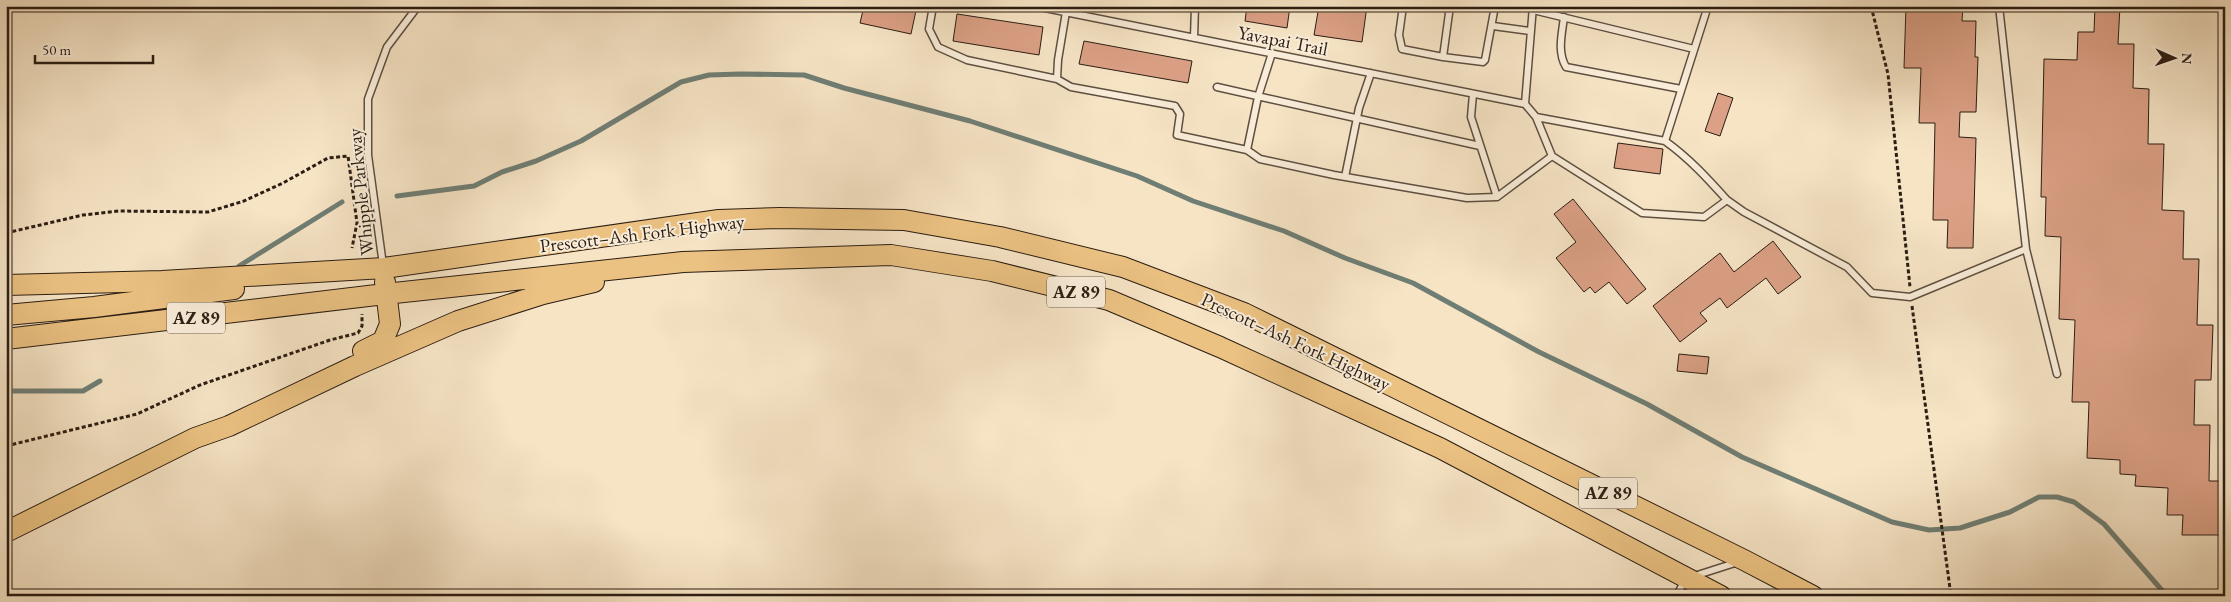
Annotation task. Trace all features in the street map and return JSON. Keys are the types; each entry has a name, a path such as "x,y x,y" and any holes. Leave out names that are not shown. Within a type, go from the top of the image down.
{"main road":[{"name":"Prescott–Ash Fork Highway","path":"384,268 719,220 780,218 904,220 1000,237 1123,267 1244,313 1744,560 1813,596"},
{"name":"Prescott–Ash Fork Highway","path":"385,294 682,262 891,255 992,271 1109,300 1220,347 1440,448 1681,587 1721,596"},
{"path":"6,532 195,438 229,426 355,366 458,321 543,294 682,262"},
{"name":"AZ 89","path":"6,285 162,281 384,268"},
{"path":"6,315 94,307 222,290 356,276 384,268 385,294 390,324 383,341 223,417 195,438"},
{"name":"AZ 89","path":"6,339 385,294"}],"lane":[{"name":"Whipple Parkway","path":"384,268 368,155 368,99 387,47 418,6"},
{"path":"933,6 929,29 938,47 967,60 1058,79 1070,87 1175,106 1180,114 1177,135 1247,150 1260,159 1345,177 1467,198 1497,197 1552,156"},
{"name":"Yavapai Trail","path":"1035,6 1525,104"},
{"path":"1194,38 1195,6"},
{"path":"1403,6 1399,35 1402,49 1444,57 1485,60 1496,6"},
{"path":"1444,57 1450,6"},
{"path":"1665,141 1708,6"},
{"path":"1999,6 2026,249 2057,374"},
{"path":"1694,49 1533,8 1525,104 1536,117 1552,156 1642,213 1704,216 1727,200"},
{"path":"1058,79 1058,60 1066,12"},
{"path":"1564,17 1561,48 1562,59 1566,67 1681,89"},
{"path":"1492,26 1530,31"},
{"path":"1247,150 1258,97 1272,53"},
{"path":"1345,177 1356,120 1371,73"},
{"path":"1217,86 1356,120 1480,146"},
{"path":"1473,94 1471,117 1497,197"},
{"path":"1536,117 1665,141 1682,152 1727,200 1744,212 1846,267 1872,293 1910,296 2026,249"},
{"path":"1681,587 1744,560"}],"path":[{"path":"1871,6 1888,74 1910,296 1951,596"},
{"path":"6,233 83,215 110,212 208,212 244,201 328,158 348,156 357,223 352,248"},
{"path":"6,446 137,414 200,385 330,340 358,333 362,326 362,314"}],"building":[{"path":"864,6 917,6 911,34 860,23"},
{"path":"1247,6 1290,6 1287,28 1245,21"},
{"path":"1319,6 1367,6 1362,42 1314,35"},
{"path":"1906,6 1963,6 1962,21 1976,21 1975,57 1978,57 1976,112 1960,112 1959,137 1976,138 1973,248 1947,248 1948,220 1933,220 1935,123 1919,123 1921,68 1904,68"},
{"path":"2095,6 2120,6 2118,44 2134,44 2133,88 2149,89 2148,144 2164,144 2162,210 2184,211 2183,259 2199,259 2197,325 2213,325 2211,380 2195,380 2194,425 2210,425 2209,481 2225,481 2223,535 2182,535 2183,515 2167,515 2168,488 2135,486 2136,475 2120,474 2120,460 2087,458 2089,402 2072,402 2075,320 2059,319 2061,237 2045,236 2046,197 2041,197 2044,59 2077,60 2078,32 2094,32"},
{"path":"957,14 1043,27 1039,55 953,41"},
{"path":"1084,41 1192,61 1188,83 1079,64"},
{"path":"1718,93 1733,98 1720,136 1705,131"},
{"path":"1618,143 1663,149 1660,174 1614,168"},
{"path":"1573,199 1646,289 1627,304 1609,282 1595,293 1590,287 1584,292 1556,258 1576,242 1554,214"},
{"path":"1773,241 1801,277 1778,294 1766,278 1727,308 1720,298 1700,313 1707,321 1680,342 1653,306 1720,253 1734,272"},
{"path":"1679,354 1709,357 1707,374 1677,371"}],"waterway":[{"path":"397,196 474,186 502,172 536,161 581,141 681,82 709,75 804,75 844,88 970,121 1137,176 1193,201 1284,231 1345,258 1413,283 1539,352 1647,404 1742,457 1892,522 1929,530 1960,528 2010,512 2039,497 2057,497 2074,502 2104,524 2167,596"},
{"path":"239,266 342,202"},
{"path":"6,391 83,391 100,381"}]}
